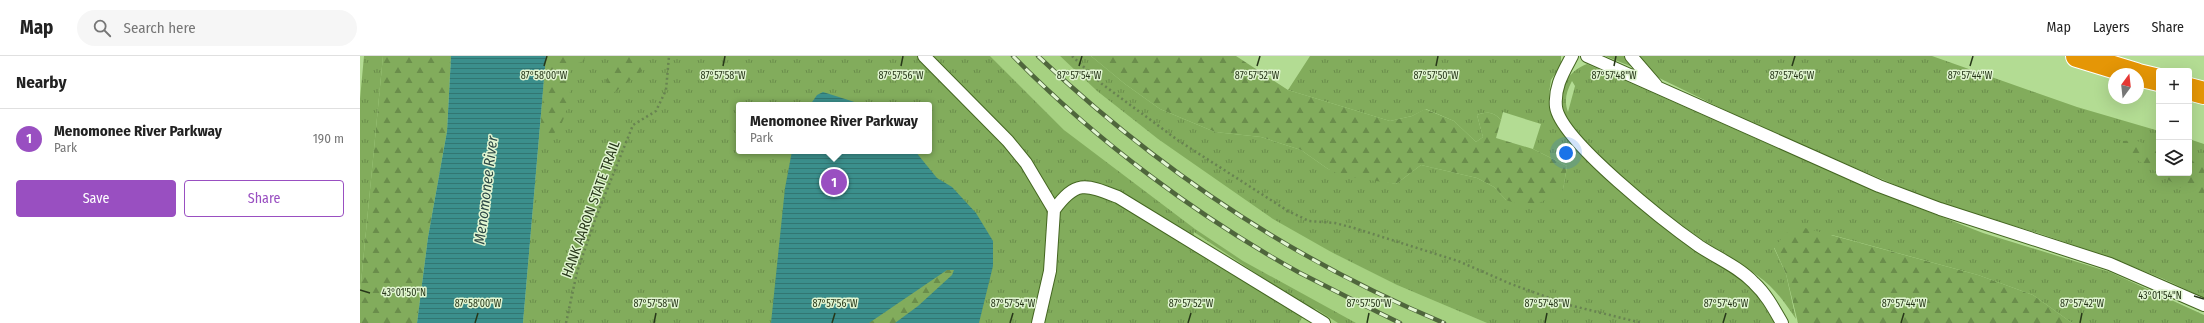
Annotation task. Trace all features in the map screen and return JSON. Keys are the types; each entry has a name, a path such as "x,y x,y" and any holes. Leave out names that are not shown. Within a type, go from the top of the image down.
{"highway":[{"path":"2077,56 2117,68"},
{"path":"2144,76 2156,79"}],"lane":[{"path":"924,56 1008,141 1026,163 1054,210"},
{"path":"1572,56 1556,90 1556,109 1566,129 1615,180 1699,246 1729,263 1754,282 1782,323"},
{"path":"1587,56 1879,186 1940,209 2110,264 2204,305"},
{"path":"1631,56 1658,87"},
{"path":"1038,323 1050,271 1054,210 1064,196 1076,188 1086,186 1118,197 1324,323"}],"path":[{"name":"HANK AARON STATE TRAIL","path":"566,323 584,251 633,125 656,111 666,90 669,56"},
{"path":"1072,56 1102,84 1179,141 1288,211 1309,221 1335,223 1354,228 1375,236 1458,261 1511,284 1569,304 1642,323"}],"shaded area":[{"path":"990,56 1060,56 1097,91 1158,139 1333,253 1397,285 1487,323 1299,323 1303,316 1192,247 1064,130"}],"green space":[{"path":"364,56 383,56 360,293 360,99"},
{"path":"383,56 451,56 447,131 428,237 417,323 360,323 360,293"},
{"path":"546,56 990,56 1064,130 1195,229 1243,261 1356,323 1338,323 1316,309 1308,308 1194,232 1192,247 1303,316 1299,323 523,323"},
{"path":"546,56 585,56 584,61 574,65 570,71 570,91 565,114 559,129 554,134 548,136 540,135"},
{"path":"619,56 651,56 642,71 615,92 608,90 606,80 617,65"},
{"path":"1060,56 1091,56 1125,84 1160,109 1215,132 1261,137 1301,150 1328,169 1396,184 1421,165 1477,178 1494,187 1506,200 1563,190 1567,166 1533,149 1541,124 1503,112 1501,120 1493,114 1487,113 1477,115 1483,137 1476,142 1454,121 1426,109 1412,116 1390,121 1288,90 1310,56 1561,56 1561,65 1551,80 1549,93 1550,111 1559,129 1614,184 1751,286 1775,323 1487,323 1397,285 1333,253 1273,219 1158,139 1097,91"},
{"path":"1091,56 1236,56 1288,90 1390,121 1412,116 1425,109 1454,121 1476,142 1483,137 1477,115 1490,113 1496,115 1501,120 1496,138 1533,149 1567,166 1563,190 1530,208 1506,200 1494,187 1477,178 1421,165 1396,184 1343,176 1328,169 1301,150 1261,137 1215,132 1160,109 1125,84"},
{"path":"1605,56 1932,56 2077,107 2156,130 2156,176 2192,176 2192,140 2204,144 2204,298 2166,280 2111,258 2038,233 1943,205 1768,131 1655,76"},
{"path":"1587,64 1878,192 1983,233 2110,272 2204,315 2204,323 2072,323 2033,295 1978,275 1832,235 1774,248 1786,274 1796,319 1779,296 1764,280 1707,243 1659,208 1620,175 1575,133 1566,117 1562,98 1566,81 1571,74","holes":["1572,81 1575,86 1568,112 1566,104 1568,89"]},
{"path":"2135,140 2156,149 2156,172 2122,150 2123,141"},
{"path":"2192,161 2204,165 2204,203 2162,176 2192,176"},
{"path":"1794,225 1978,275 2033,295 2072,323 1798,323 1786,274 1774,247"},
{"path":"947,270 954,270 952,275 918,306 895,323 869,323"}],"water":[{"name":"Menomonee River","path":"451,56 546,56 523,323 417,323 428,237 447,131"},
{"path":"823,92 855,102 812,102 817,95"},
{"path":"791,154 917,154 937,178 952,187 976,213 993,241 993,266 979,323 895,323 918,306 952,275 954,270 947,270 869,323 771,323 785,188"}],"railway":[{"path":"1013,56 1045,87 1113,147 1149,175 1223,227 1300,273 1400,323"},
{"path":"1038,56 1084,98 1131,137 1179,174 1229,208 1280,240 1333,270 1388,298 1444,323"}],"place":[{"name":"Menomonee River Parkway","path":"834,182"}]}
